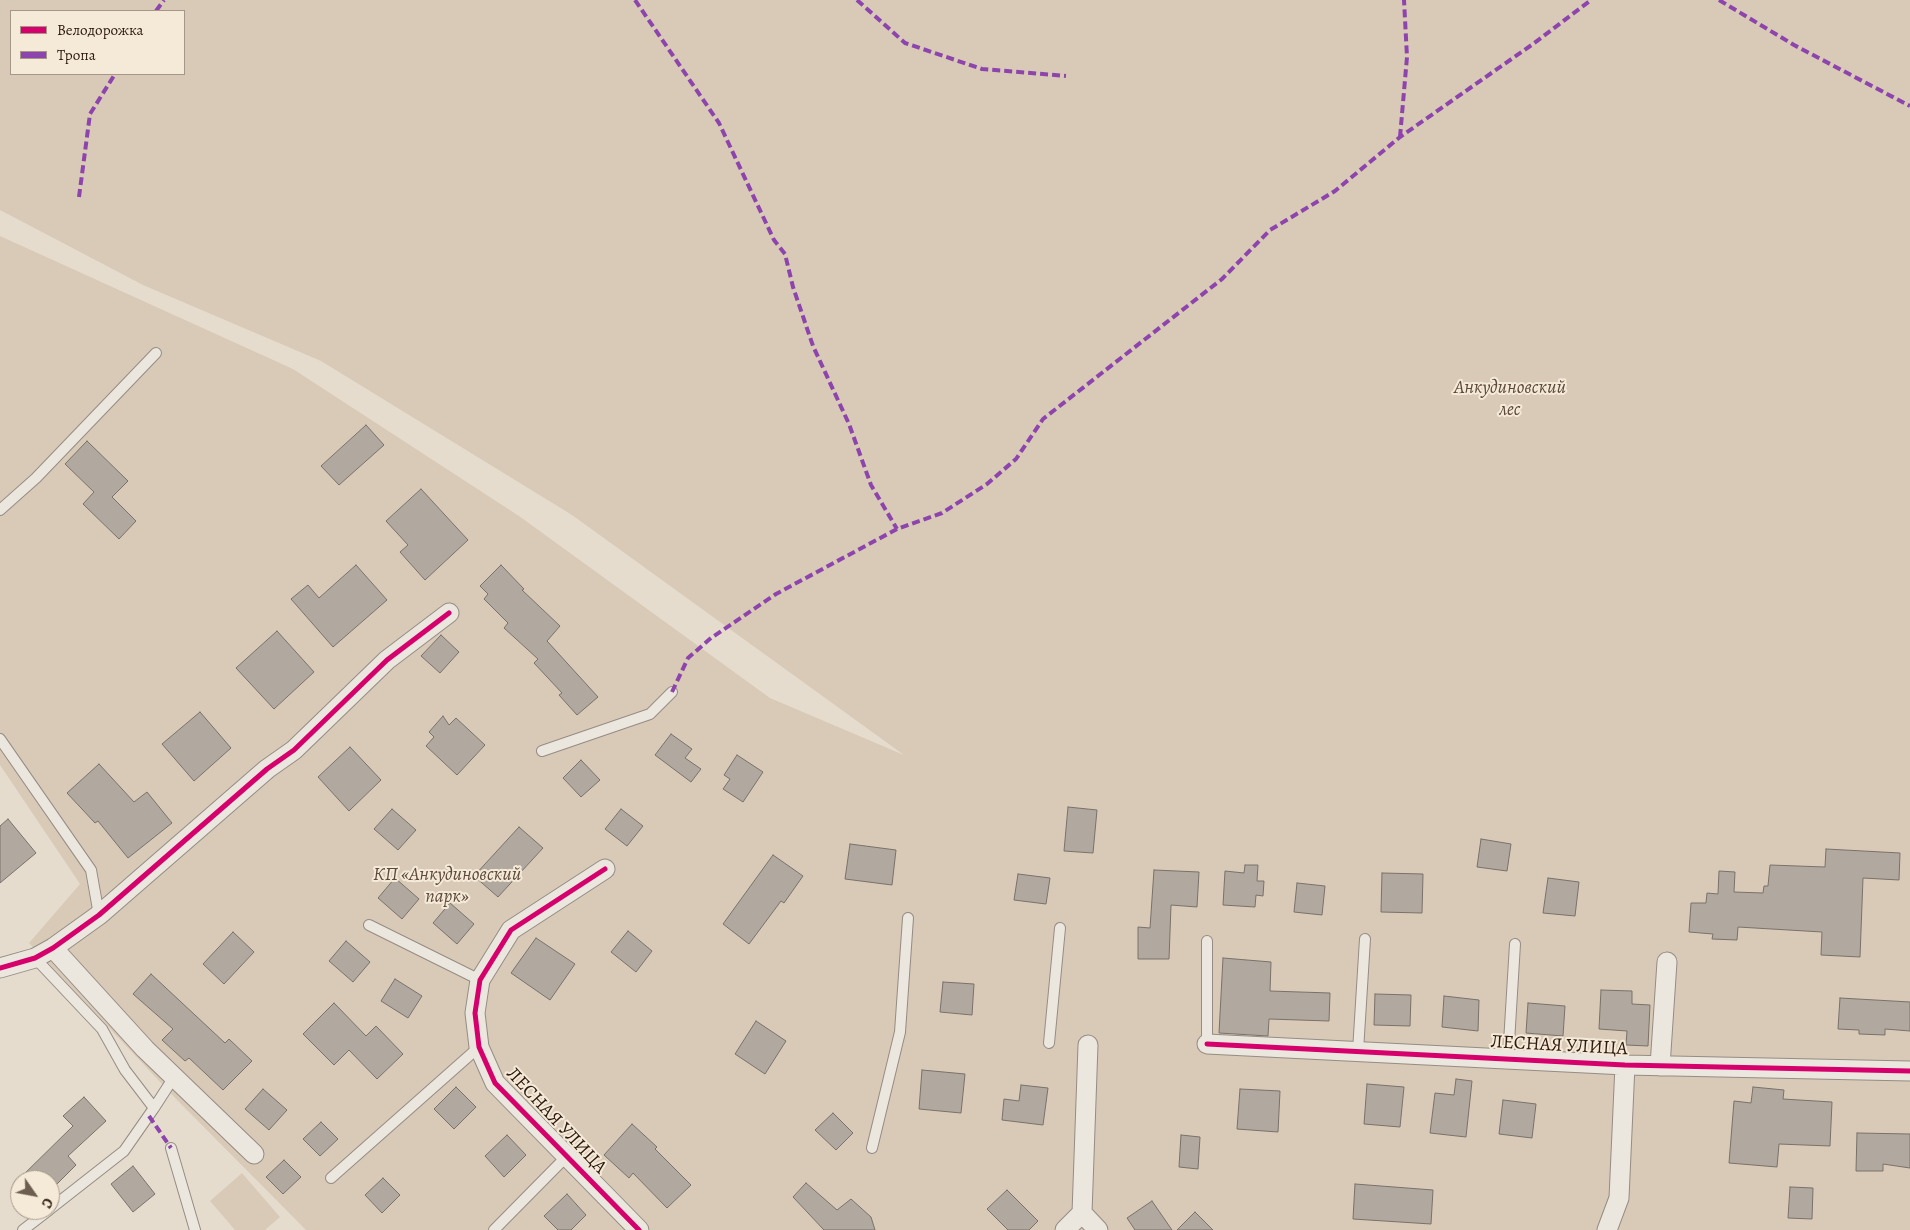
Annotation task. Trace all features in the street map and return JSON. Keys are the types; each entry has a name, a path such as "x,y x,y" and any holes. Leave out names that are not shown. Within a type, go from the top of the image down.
{"street":[{"path":"0,968 35,958 54,948 99,915 267,769 294,750 387,660 449,613"},
{"name":"ЛЕСНАЯ УЛИЦА","path":"605,869 512,930 480,980 475,1013 479,1048 495,1083 639,1230"},
{"path":"54,948 145,1049 254,1154"},
{"path":"1660,1066 1667,962"},
{"name":"ЛЕСНАЯ УЛИЦА","path":"1207,1044 1625,1065 1910,1071"},
{"path":"1065,1230 1082,1213 1088,1045"},
{"path":"1607,1230 1619,1198 1625,1065"},
{"path":"1082,1213 1098,1230"}],"lane":[{"path":"0,510 36,478 156,353"},
{"path":"542,751 650,714 672,692"},
{"path":"0,739 91,870 99,915"},
{"path":"872,1148 900,1032 908,918"},
{"path":"369,925 480,980"},
{"path":"1049,1042 1060,928"},
{"path":"1358,1051 1365,939"},
{"path":"1207,941 1207,1044"},
{"path":"1508,1059 1515,944"},
{"path":"35,958 102,1030 125,1070 154,1108"},
{"path":"331,1178 479,1048"},
{"path":"60,1202 124,1151 174,1077"},
{"path":"171,1148 195,1230"},
{"path":"494,1230 567,1156"},
{"path":"23,1230 36,1220"}],"green space":[{"path":"0,0 1910,0 1910,1230 306,1230 179,1102 29,943 80,884 0,765 0,236 293,369 519,516 770,698 904,755 572,515 321,361 143,285 0,210"},
{"path":"242,1173 280,1217 265,1230 235,1230 210,1201"}],"building":[{"path":"366,425 384,445 339,485 321,466"},
{"path":"87,441 128,481 112,497 136,521 119,539 83,504 94,492 65,464"},
{"path":"421,489 468,540 425,580 400,552 408,545 386,521"},
{"path":"356,565 387,600 333,647 291,599 308,585 319,598"},
{"path":"501,565 524,589 522,590 560,626 547,641 598,697 577,715 559,695 562,693 534,663 538,659 504,628 508,623 484,599 488,594 480,586"},
{"path":"277,631 314,672 274,709 236,668"},
{"path":"441,635 459,652 440,673 421,656"},
{"path":"200,712 231,748 194,781 162,744"},
{"path":"443,716 449,725 456,718 485,745 457,775 426,746 434,737 429,732"},
{"path":"671,734 692,749 685,758 701,769 691,782 655,755"},
{"path":"350,747 381,780 349,811 318,777"},
{"path":"737,755 763,772 743,802 723,789 730,779 724,775"},
{"path":"581,760 600,780 581,797 563,778"},
{"path":"99,764 134,802 147,792 172,823 128,858 98,821 95,823 67,793"},
{"path":"1068,807 1097,810 1093,853 1064,851"},
{"path":"392,809 416,830 398,850 374,829"},
{"path":"621,809 643,826 627,846 605,829"},
{"path":"8,819 36,853 0,883 0,826"},
{"path":"519,827 543,848 498,897 474,876"},
{"path":"1481,839 1511,844 1507,871 1477,867"},
{"path":"850,844 896,850 892,885 845,879"},
{"path":"1826,849 1900,853 1899,880 1863,878 1860,957 1821,955 1822,932 1738,927 1737,940 1712,939 1713,934 1689,932 1691,903 1706,903 1707,893 1718,894 1719,871 1735,872 1734,892 1763,893 1764,886 1768,886 1770,865 1825,867"},
{"path":"773,855 803,876 784,903 781,901 749,944 723,924"},
{"path":"1245,865 1258,865 1257,881 1264,881 1263,896 1256,895 1255,907 1223,905 1225,871 1244,873"},
{"path":"1154,870 1199,872 1197,907 1171,905 1169,959 1138,959 1138,927 1150,928"},
{"path":"1382,873 1423,874 1422,913 1381,912"},
{"path":"1018,874 1050,878 1046,904 1014,900"},
{"path":"395,878 419,899 402,919 378,898"},
{"path":"1548,878 1579,882 1575,916 1543,913"},
{"path":"1297,883 1325,886 1322,915 1294,912"},
{"path":"450,903 474,924 457,944 433,923"},
{"path":"628,931 652,951 636,972 611,952"},
{"path":"233,932 254,952 224,984 203,964"},
{"path":"536,938 575,964 550,1000 511,973"},
{"path":"346,941 370,962 353,982 329,961"},
{"path":"1223,958 1271,962 1270,991 1330,993 1329,1021 1269,1019 1268,1036 1219,1033"},
{"path":"151,974 225,1043 229,1039 252,1061 223,1090 189,1058 185,1061 162,1040 173,1029 133,994"},
{"path":"395,979 422,996 408,1018 381,1001"},
{"path":"943,982 974,984 972,1015 940,1012"},
{"path":"1601,990 1632,991 1632,1004 1650,1005 1648,1046 1626,1045 1627,1031 1599,1029"},
{"path":"1375,994 1411,995 1410,1026 1374,1025"},
{"path":"1444,996 1479,1000 1478,1031 1442,1027"},
{"path":"1840,998 1910,1002 1910,1031 1885,1029 1885,1035 1859,1034 1859,1030 1838,1029"},
{"path":"334,1003 366,1036 376,1026 403,1054 377,1079 349,1050 334,1065 303,1034"},
{"path":"1528,1003 1565,1006 1563,1036 1526,1033"},
{"path":"756,1021 786,1041 765,1074 735,1054"},
{"path":"922,1070 965,1074 961,1113 919,1109"},
{"path":"1456,1079 1472,1081 1466,1137 1430,1133 1435,1093 1454,1095"},
{"path":"1367,1084 1404,1087 1400,1127 1364,1124"},
{"path":"1021,1085 1048,1088 1043,1125 1002,1120 1004,1099 1019,1101"},
{"path":"456,1087 476,1107 454,1129 434,1109"},
{"path":"1753,1087 1784,1090 1783,1099 1832,1102 1830,1146 1779,1144 1777,1167 1729,1163 1734,1101 1751,1103"},
{"path":"263,1089 287,1110 269,1130 245,1109"},
{"path":"1240,1089 1280,1091 1278,1132 1237,1129"},
{"path":"84,1097 106,1121 68,1156 76,1165 60,1181 60,1170 28,1170 73,1126 63,1116"},
{"path":"1503,1100 1536,1104 1532,1138 1499,1134"},
{"path":"833,1113 853,1133 836,1150 815,1130"},
{"path":"321,1122 338,1139 320,1156 303,1139"},
{"path":"632,1124 657,1147 655,1149 691,1185 667,1208 633,1173 629,1178 604,1155"},
{"path":"1857,1133 1910,1134 1910,1168 1883,1164 1883,1171 1856,1171"},
{"path":"507,1135 526,1155 504,1177 485,1156"},
{"path":"1181,1135 1200,1137 1198,1169 1179,1167"},
{"path":"284,1160 301,1177 283,1194 266,1177"},
{"path":"133,1166 155,1194 133,1212 111,1184"},
{"path":"383,1178 400,1195 382,1213 365,1195"},
{"path":"806,1183 837,1210 851,1199 871,1217 875,1230 824,1230 793,1197"},
{"path":"1355,1184 1433,1190 1431,1224 1353,1219"},
{"path":"1790,1187 1813,1188 1812,1219 1788,1218"},
{"path":"1007,1190 1038,1221 1029,1230 1008,1230 987,1209"},
{"path":"567,1194 586,1215 571,1230 558,1230 544,1216"},
{"path":"1152,1201 1172,1230 1135,1230 1127,1218"},
{"path":"1195,1212 1213,1230 1177,1230"}],"marked path":[{"path":"157,10 164,0"},
{"path":"635,0 719,123 774,240 785,254 793,287 813,346 849,424 871,485 897,529"},
{"path":"857,0 905,43 982,69 1066,76"},
{"path":"1400,137 1407,57 1404,0"},
{"path":"672,692 688,658 711,638 776,594 897,529 942,513 987,484 1016,459 1043,419 1222,279 1270,230 1335,191 1400,137 1533,44 1591,0"},
{"path":"1719,0 1794,45 1910,106"},
{"path":"79,197 90,114 114,75"},
{"path":"149,1116 171,1148"}],"cycle path":[{"path":"0,968 35,958 53,948 99,915 267,769 294,750 387,660 449,613"},
{"path":"605,869 511,930 480,980 475,1013 479,1047 495,1083 639,1230"},
{"path":"1207,1044 1625,1065 1910,1071"}],"park label":[{"name":"Анкудиновский лес","path":"1510,399"},
{"name":"КП «Анкудиновский парк»","path":"447,886"}]}
